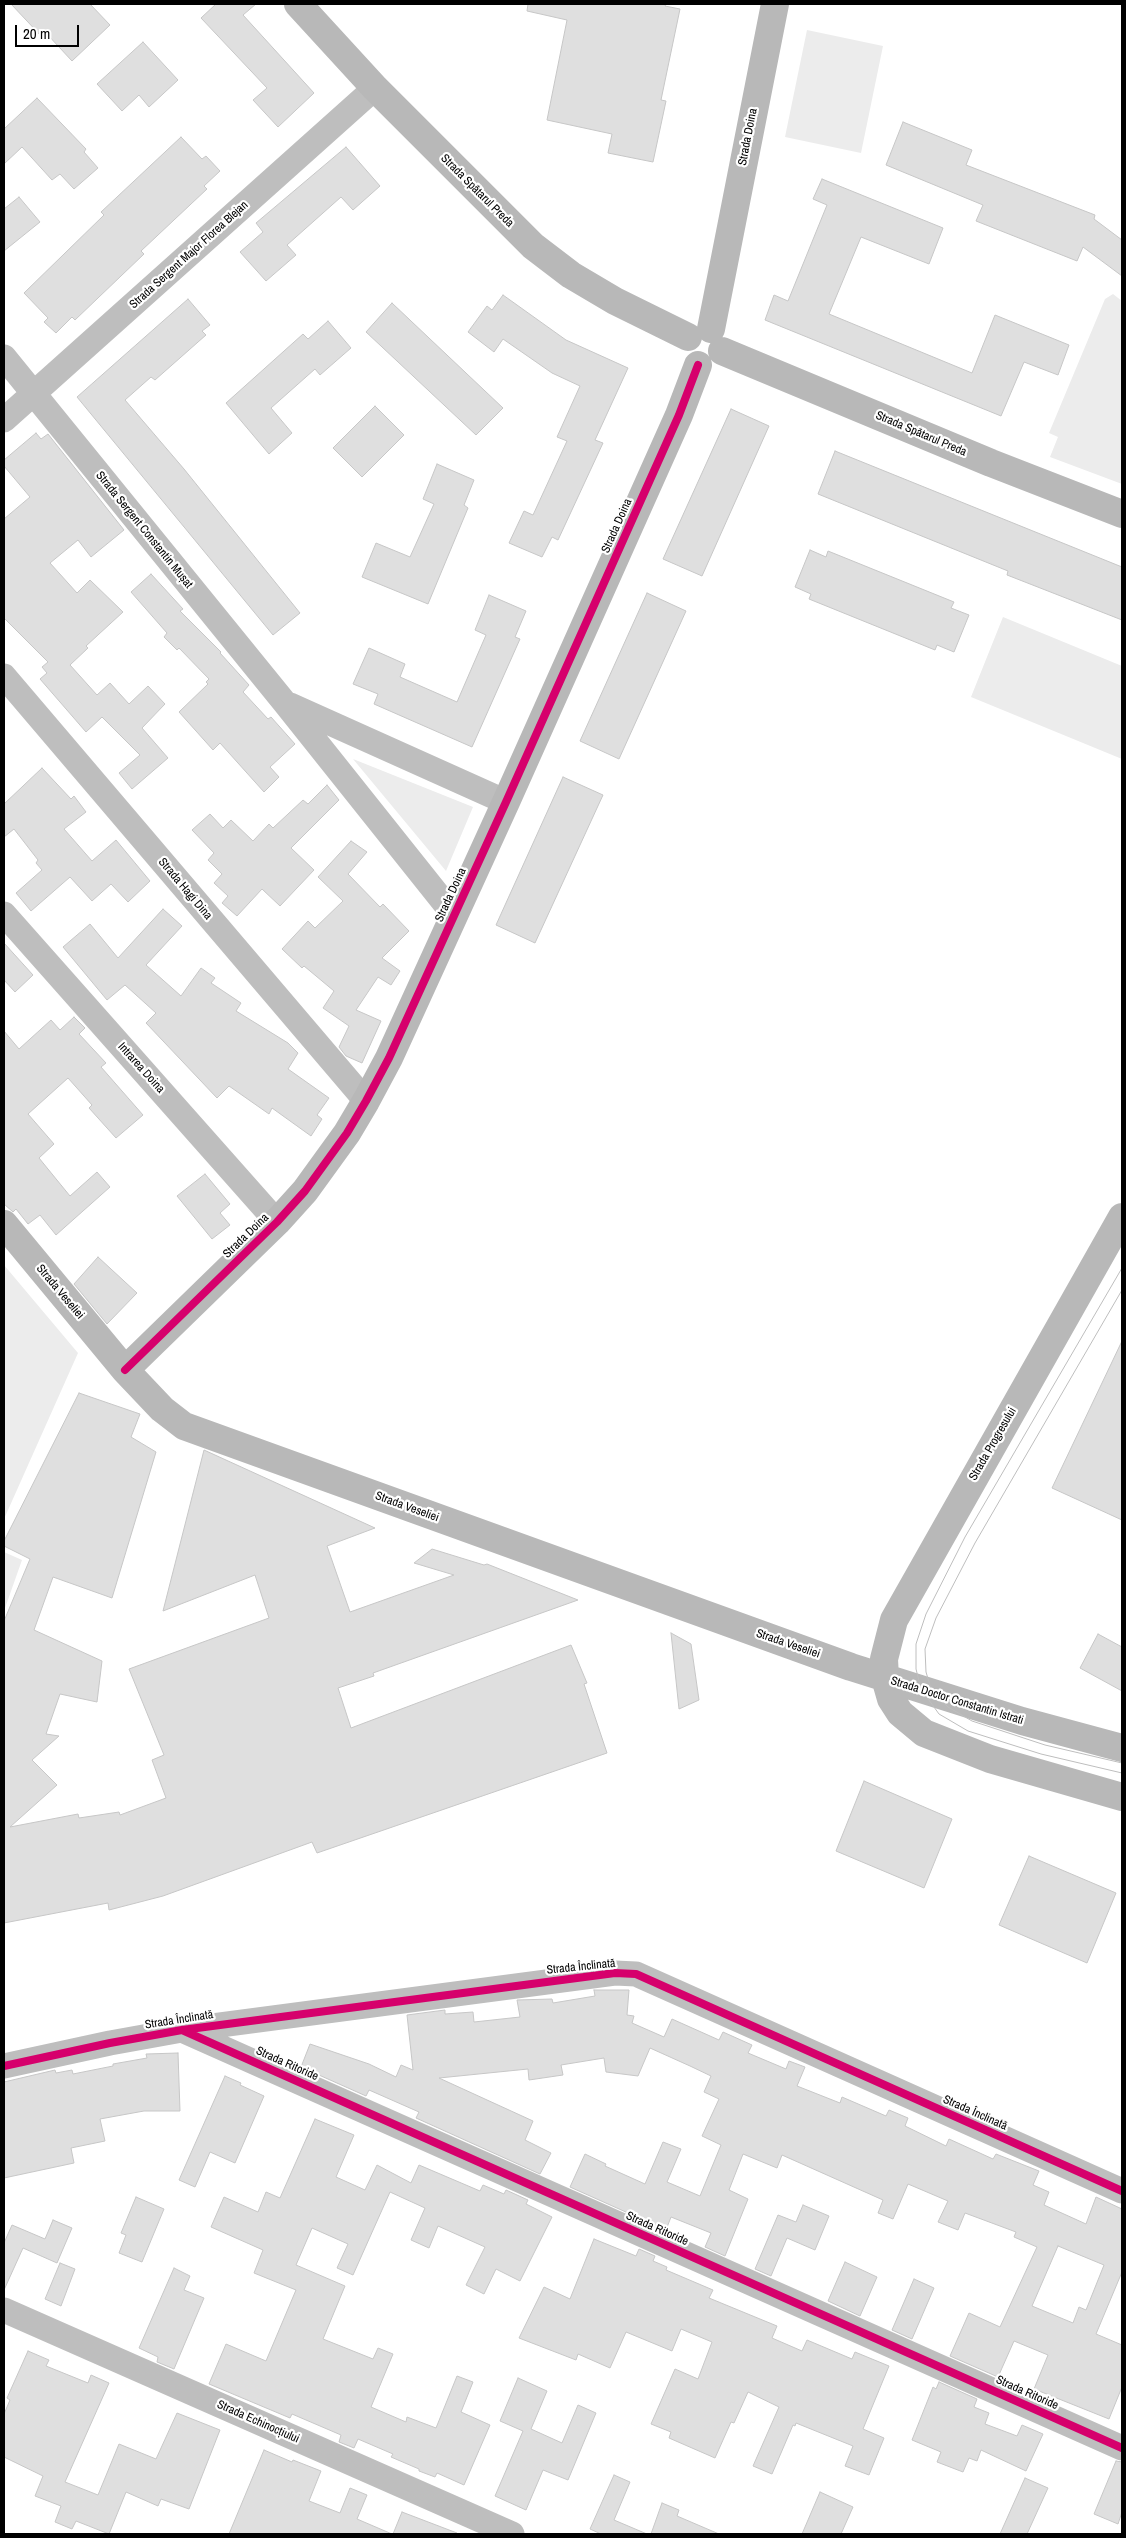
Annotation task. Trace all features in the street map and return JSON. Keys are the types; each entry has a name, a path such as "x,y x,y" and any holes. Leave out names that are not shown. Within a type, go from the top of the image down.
{"street":[{"name":"Strada Spătarul Preda","path":"298,4 374,88 533,246 571,275 615,302 707,339 991,463 1122,514"},
{"name":"Strada Doina","path":"125,1370 277,1222 305,1191 326,1164 366,1101 389,1058 679,415 698,365 704,366 716,362 707,339 775,4"},
{"name":"Strada Sergent Major Florea Blejan","path":"4,420 374,88"},
{"name":"Strada Sergent Constantin Mușat","path":"4,357 285,703 454,916"},
{"name":"Strada Hagi Dina","path":"4,676 366,1101"},
{"name":"Strada Sergent Constantin Mușat","path":"285,703 506,802"},
{"name":"Intrarea Doina","path":"4,914 277,1222"},
{"name":"Strada Progresului","path":"885,1678 884,1659 894,1620 1122,1217"},
{"name":"Strada Veseliei","path":"4,1224 125,1370 162,1409 184,1426 885,1678"},
{"name":"Strada Doctor Constantin Istrati","path":"885,1678 1022,1721 1122,1748"},
{"name":"Strada Doctor Constantin Istrati","path":"885,1678 891,1699 900,1713 924,1733 997,1761 1122,1797"},
{"name":"Strada Înclinată","path":"4,2066 110,2043 182,2030 615,1973 636,1974 1122,2191"},
{"name":"Strada Ritoride","path":"182,2030 1122,2448"},
{"name":"Strada Echinocțiului","path":"4,2310 512,2534"}],"shaded area":[{"path":"807,30 883,46 861,153 785,137"},
{"path":"1113,294 1122,301 1122,484 1050,457 1058,437 1049,433 1105,299"},
{"path":"1003,617 1122,666 1122,759 971,697"},
{"path":"353,759 473,807 446,871"},
{"path":"4,1265 78,1353 4,1519"},
{"path":"4,1552 22,1560 4,1611"}],"building":[{"path":"11,4 90,4 110,25 72,61 46,33 42,37"},
{"path":"216,4 256,4 243,15 314,93 278,127 253,100 267,88 201,18"},
{"path":"528,4 666,4 665,6 680,9 661,100 666,101 653,162 608,153 612,134 547,120 567,20 527,11"},
{"path":"143,42 178,80 149,107 139,95 122,111 97,84"},
{"path":"37,98 86,149 84,152 98,168 74,189 60,174 52,180 22,147 4,164 4,129"},
{"path":"903,122 972,150 966,165 1095,215 1094,219 1122,240 1122,276 1083,247 1077,261 976,221 983,205 886,165"},
{"path":"181,137 202,159 206,156 220,171 204,186 207,189 141,251 144,254 75,320 72,317 56,333 44,322 48,318 24,293 104,215 101,212"},
{"path":"346,147 380,186 353,210 341,197 287,245 296,255 266,281 240,252 263,232 256,223"},
{"path":"822,179 943,228 929,264 861,237 829,314 972,373 995,315 1069,345 1058,375 1024,362 1001,416 765,320 774,295 788,301 827,205 813,199"},
{"path":"19,197 40,222 4,251 4,209"},
{"path":"503,295 566,340 628,368 595,440 603,443 558,540 552,537 542,557 509,543 524,511 533,515 567,441 557,437 580,386 552,373 503,339 494,352 468,332 487,306 492,310"},
{"path":"188,299 210,325 202,331 206,335 155,380 151,377 125,400 184,469 300,613 273,635 77,397"},
{"path":"392,303 503,408 476,435 366,332"},
{"path":"328,321 351,348 320,375 315,369 271,408 292,433 269,454 226,403 303,334 308,339"},
{"path":"375,406 404,435 362,477 333,448"},
{"path":"731,409 769,426 702,576 663,559"},
{"path":"36,433 41,439 48,434 124,530 91,557 78,540 50,563 77,593 90,580 123,612 86,646 88,648 70,665 97,695 110,683 129,704 148,686 165,704 142,728 168,758 132,789 119,773 140,755 102,717 86,732 40,679 47,673 42,667 48,662 4,618 4,519 30,497 4,466 4,460"},
{"path":"835,451 1122,567 1122,620 1007,575 1008,571 818,494"},
{"path":"437,464 474,480 464,505 468,508 428,604 362,577 376,543 410,557 434,504 423,499"},
{"path":"810,550 826,557 828,551 954,602 951,608 969,615 954,652 937,645 935,650 809,599 811,594 795,587"},
{"path":"151,574 183,609 180,611 221,652 249,685 243,692 268,719 271,717 295,744 270,767 279,777 264,792 220,743 213,750 179,712 208,684 206,682 209,679 179,648 177,650 164,637 167,633 131,592"},
{"path":"647,593 686,611 619,759 580,741"},
{"path":"489,595 526,611 515,637 520,639 472,747 374,704 378,694 353,684 369,648 405,664 400,677 457,702 486,635 475,630"},
{"path":"42,768 71,799 74,796 86,812 64,829 92,861 116,840 150,881 128,902 111,884 92,901 70,877 31,911 16,893 42,870 36,863 38,860 14,829 4,837 4,804"},
{"path":"563,777 603,795 535,943 496,925"},
{"path":"327,785 339,800 291,848 314,870 280,906 262,889 237,916 222,903 228,896 214,883 222,874 208,860 214,853 192,830 210,814 223,828 231,820 253,841 269,824 273,828 303,800 308,804"},
{"path":"351,841 367,852 348,874 380,907 383,904 409,931 382,958 400,971 391,985 378,977 356,1010 381,1021 362,1063 346,1056 339,1047 349,1026 323,1008 334,991 304,966 302,968 282,949 308,921 315,928 343,901 318,877"},
{"path":"163,909 182,926 146,965 181,996 201,968 215,978 211,983 241,1003 236,1011 288,1043 298,1053 288,1069 329,1098 317,1115 322,1119 311,1136 272,1108 269,1114 229,1086 217,1098 146,1023 156,1013 125,985 107,1000 63,947 90,924 118,958"},
{"path":"4,943 33,975 15,992 4,980"},
{"path":"74,1017 85,1028 79,1034 106,1063 101,1067 143,1115 116,1138 89,1108 92,1105 68,1078 28,1114 54,1144 39,1158 70,1196 97,1172 110,1187 56,1235 40,1215 28,1224 16,1209 13,1212 4,1204 4,1031 19,1049 51,1020 60,1030"},
{"path":"205,1174 230,1204 220,1213 230,1225 212,1239 177,1196"},
{"path":"98,1257 137,1293 107,1324 74,1284"},
{"path":"1122,1341 1122,1520 1052,1488"},
{"path":"79,1393 140,1414 131,1437 156,1452 112,1598 53,1577 34,1630 102,1661 97,1702 60,1694 46,1734 59,1736 32,1760 57,1785 10,1827 78,1814 79,1818 119,1812 120,1815 166,1798 152,1760 164,1755 129,1669 269,1618 255,1575 163,1611 204,1450 375,1528 327,1546 350,1612 454,1575 414,1563 432,1549 484,1565 487,1564 578,1600 373,1673 374,1676 338,1688 351,1728 571,1645 587,1683 584,1684 607,1753 317,1853 312,1842 163,1896 109,1910 108,1903 4,1923 4,1621 30,1559 4,1546 4,1541"},
{"path":"671,1633 691,1644 699,1700 679,1709"},
{"path":"1098,1634 1122,1647 1122,1691 1080,1668"},
{"path":"864,1781 952,1819 924,1888 836,1851"},
{"path":"1029,1856 1116,1893 1087,1963 999,1925"},
{"path":"594,1990 629,1990 627,2015 634,2016 632,2023 664,2037 672,2019 719,2040 723,2032 752,2045 748,2053 786,2069 789,2061 805,2067 797,2086 840,2103 842,2097 886,2116 889,2110 908,2118 905,2126 946,2146 949,2139 993,2159 996,2154 1039,2171 1033,2185 1049,2192 1044,2205 1086,2224 1096,2197 1122,2209 1122,2272 1096,2334 1122,2345 1122,2387 1109,2419 1034,2389 1048,2355 1014,2341 998,2377 950,2356 969,2313 1000,2327 1037,2247 1014,2237 1016,2232 965,2213 958,2230 938,2222 948,2201 908,2184 893,2219 878,2213 883,2200 782,2155 777,2168 743,2154 729,2190 748,2199 725,2256 705,2247 711,2233 671,2217 666,2230 570,2187 585,2154 606,2164 605,2166 645,2184 663,2142 681,2149 667,2182 700,2196 721,2145 702,2136 719,2099 704,2092 711,2076 650,2048 638,2076 606,2072 604,2058 561,2065 563,2075 529,2080 528,2069 439,2078 533,2121 525,2140 551,2153 540,2174 416,2118 419,2112 369,2090 366,2096 301,2067 310,2044 369,2064 396,2077 401,2065 413,2070 407,2015 445,2010 445,2014 473,2012 474,2022 520,2017 517,2000 552,1999 553,2003 595,1996","holes":["1058,2246 1104,2265 1086,2310 1079,2307 1073,2323 1032,2306"]},
{"path":"178,2053 180,2111 144,2111 100,2119 105,2141 71,2148 74,2163 4,2178 4,2082 55,2070 56,2073 72,2070 73,2074 147,2058 146,2054"},
{"path":"225,2076 264,2096 235,2163 210,2152 195,2187 179,2180"},
{"path":"315,2119 354,2135 336,2177 365,2190 377,2165 411,2183 419,2165 480,2191 483,2185 504,2194 506,2190 528,2200 526,2204 552,2217 520,2281 496,2269 484,2294 466,2285 485,2247 438,2226 429,2248 411,2240 425,2208 390,2192 353,2275 337,2268 348,2244 312,2228 296,2265 345,2286 323,2339 373,2359 378,2348 393,2354 371,2407 406,2422 407,2417 436,2428 457,2376 473,2382 461,2412 490,2425 464,2485 437,2473 435,2477 419,2471 419,2469 391,2457 393,2454 358,2439 354,2448 339,2442 341,2435 292,2414 290,2418 209,2384 226,2344 266,2361 296,2290 254,2273 263,2250 211,2227 224,2197 258,2212 266,2192 280,2198"},
{"path":"136,2197 164,2209 142,2262 119,2253 126,2235 121,2233"},
{"path":"803,2205 829,2216 815,2250 787,2238 771,2276 755,2269 778,2215 796,2222"},
{"path":"53,2220 72,2228 57,2263 23,2248 4,2290 4,2243 12,2225 45,2239"},
{"path":"594,2239 636,2256 639,2249 655,2256 653,2261 667,2267 666,2270 713,2290 709,2298 777,2326 772,2338 802,2351 807,2340 852,2359 855,2352 889,2366 863,2429 884,2438 869,2475 845,2466 853,2446 796,2423 795,2426 793,2425 772,2474 753,2466 779,2407 748,2392 734,2423 731,2422 715,2458 669,2438 671,2432 651,2424 675,2369 698,2379 712,2342 681,2329 672,2351 626,2332 610,2368 578,2354 576,2360 519,2338 544,2287 570,2299"},
{"path":"845,2262 877,2277 860,2316 828,2301"},
{"path":"60,2263 75,2269 61,2306 45,2299"},
{"path":"174,2268 190,2276 184,2290 204,2298 174,2369 157,2362 158,2357 139,2348"},
{"path":"914,2279 934,2288 912,2339 892,2330"},
{"path":"28,2351 49,2360 46,2366 88,2383 91,2375 109,2383 65,2482 98,2495 119,2444 156,2459 177,2413 220,2430 189,2509 161,2499 158,2506 126,2492 109,2534 76,2521 72,2529 55,2522 61,2506 35,2496 43,2476 4,2457 4,2414 10,2400 7,2398"},
{"path":"518,2378 547,2391 531,2429 562,2443 578,2405 596,2413 568,2480 543,2470 526,2510 495,2496 523,2431 500,2421"},
{"path":"939,2382 977,2399 974,2407 989,2413 985,2424 1017,2436 1022,2425 1043,2434 1026,2471 981,2450 977,2461 969,2458 963,2472 937,2462 941,2452 912,2440 933,2387 936,2389"},
{"path":"264,2450 292,2462 293,2460 321,2471 309,2501 340,2513 350,2488 367,2495 357,2519 392,2534 229,2534"},
{"path":"1116,2461 1122,2462 1122,2512 1118,2524 1094,2514"},
{"path":"614,2475 630,2482 614,2520 647,2534 601,2534 590,2529"},
{"path":"1025,2478 1048,2488 1027,2534 1000,2534"},
{"path":"820,2492 853,2507 841,2534 802,2534"},
{"path":"662,2503 679,2510 677,2516 719,2534 651,2534"},
{"path":"402,2512 457,2533 393,2534"}],"tram line":[{"path":"1122,1268 965,1537 926,1614 916,1644 916,1669 921,1689 939,1714 968,1731 1041,1754 1122,1773"},
{"path":"1122,1290 975,1543 936,1618 925,1649 926,1672 932,1692 948,1707 972,1721 1045,1745 1122,1763"}],"cycle path":[{"path":"125,1370 277,1222 305,1191 347,1133 366,1101 389,1058 506,802 679,415 698,365"},
{"path":"4,2066 110,2043 182,2030 615,1973 636,1974 1122,2191"},
{"path":"182,2030 1122,2448"}]}
